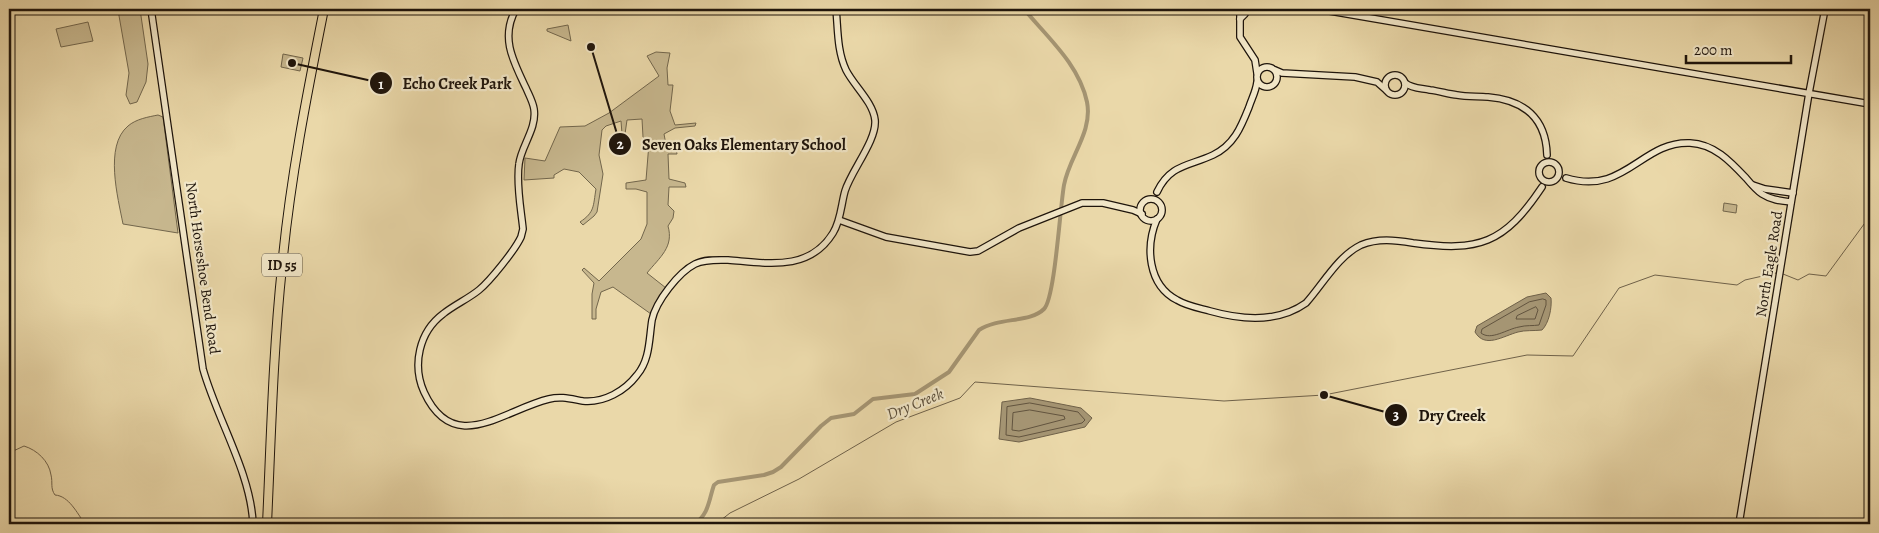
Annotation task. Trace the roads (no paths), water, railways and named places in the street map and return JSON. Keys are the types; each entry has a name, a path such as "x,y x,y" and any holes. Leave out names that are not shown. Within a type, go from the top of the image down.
{"highway":[{"name":"ID 55","path":"267,524 276,330 284,243 299,140 324,9"}],"street":[{"name":"North Horseshoe Bend Road","path":"151,9 204,369 214,404 247,486 253,524"},
{"path":"516,9 509,25 508,45 513,61 532,101 534,112 532,125 518,166 522,233 517,244 484,285 442,314 431,326 421,344 418,358 418,372 424,392 436,412 452,423 466,426 482,425 552,398 591,401 610,397 632,381 642,369 647,357 652,320 656,308 676,281 697,262 713,260 781,264 801,260 822,247 834,231 839,220 846,188 872,136 875,121 871,109 841,58 836,9"},
{"path":"1133,210 1150,199 1168,176 1179,168 1214,154 1232,141 1244,122 1256,93 1257,73 1255,60 1240,37 1240,9"},
{"path":"1240,19 1245,14 1246,9"},
{"path":"1318,9 1870,104"},
{"name":"North Eagle Road","path":"1739,524 1809,93 1825,9"},
{"path":"1255,60 1267,67 1289,73 1355,77 1377,82 1393,96 1398,96 1413,88"},
{"path":"1257,73 1261,68 1267,67"},
{"path":"1275,70 1277,80"},
{"path":"1256,93 1272,86 1277,80 1289,73"},
{"path":"1377,82 1396,75 1413,88 1458,96 1502,98 1519,104 1532,114 1541,126 1546,142 1547,155 1539,169 1542,188"},
{"path":"1386,90 1384,84 1388,78"},
{"path":"1257,82 1266,88"},
{"path":"1403,92 1405,82"},
{"path":"1541,179 1554,180 1566,178 1591,181 1611,178 1658,150 1674,144 1701,144 1714,149 1731,163 1764,196 1792,202"},
{"path":"1547,155 1566,178"},
{"path":"1543,163 1552,162"},
{"path":"1157,192 1162,211 1153,228 1151,255 1155,277 1168,295 1186,304 1241,319 1284,314 1299,308 1350,252 1367,243 1387,240 1455,247 1488,240 1502,232 1521,216 1542,188 1554,180 1559,169"},
{"path":"1751,184 1793,193"},
{"path":"1150,199 1159,202"},
{"path":"839,220 886,237 970,252 978,250 1019,228 1082,203 1094,202 1133,210 1144,217 1153,228"},
{"path":"1142,204 1144,217"},
{"path":"1144,217 1157,219"}],"water":[{"path":"1546,293 1551,298 1551,306 1550,315 1542,330 1521,331 1489,341 1479,337 1475,332 1477,326 1527,297"},
{"path":"1030,398 1081,408 1092,418 1085,427 1019,442 999,439 1002,402"}],"waterway":[{"path":"694,524 706,511 714,485 718,482 773,472 781,467 831,418 854,414 873,399 915,394 949,372 979,330 996,323 1031,316 1044,309 1048,301 1054,271 1064,185 1084,134 1088,113 1083,88 1070,63 1024,9"},
{"name":"Dry Creek","path":"1783,274 1798,280 1809,274 1826,276 1870,216"},
{"name":"Dry Creek","path":"716,524 730,513 799,479 896,422 960,398 975,382 1224,401 1324,395 1527,355 1573,356 1619,288 1655,275 1737,285 1745,280 1776,273"},
{"path":"9,453 24,446 42,457 50,470 55,495 69,502 85,524"}],"place":[{"name":"Seven Oaks Elementary School","path":"591,47"},
{"name":"Echo Creek Park","path":"292,63"},
{"name":"Dry Creek","path":"1324,395"}]}
